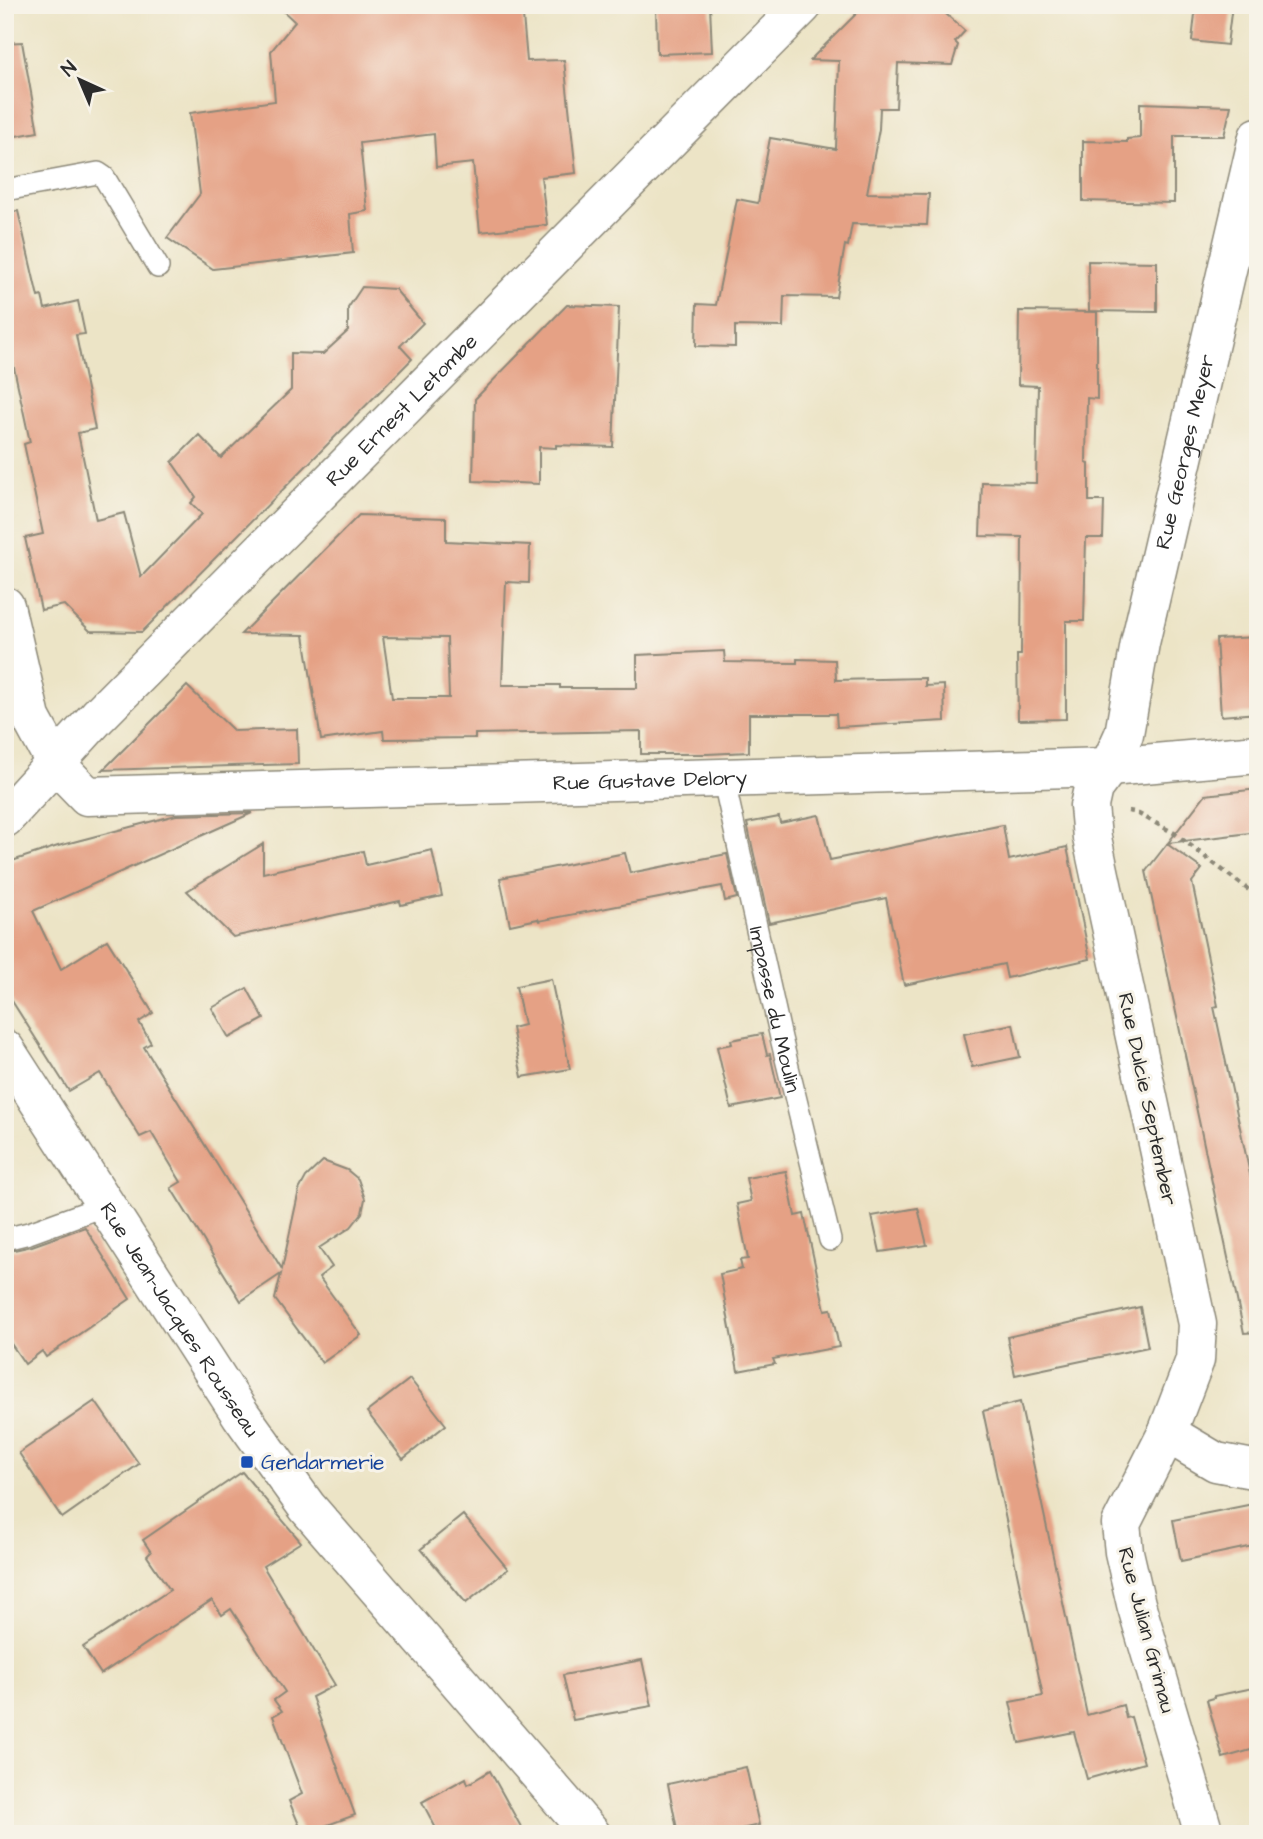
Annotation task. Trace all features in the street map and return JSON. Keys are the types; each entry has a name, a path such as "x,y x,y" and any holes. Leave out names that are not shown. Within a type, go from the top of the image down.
{"street":[{"name":"Rue Ernest Letombe","path":"5,818 98,716 803,5"},
{"name":"Rue Georges Meyer","path":"1109,767 1124,734 1140,643 1258,137"},
{"name":"Rue Gustave Delory","path":"5,606 31,718 56,764 87,796 1109,767 1258,754"},
{"path":"1089,806 1093,788 1109,767"},
{"name":"Rue Dulcie September","path":"1089,806 1092,838 1197,1324 1195,1360 1167,1433"},
{"name":"Rue Jean-Jacques Rousseau","path":"5,1049 241,1415 307,1507 591,1834"},
{"path":"1167,1433 1216,1462 1258,1470"},
{"name":"Rue Julian Grimau","path":"1167,1433 1121,1524 1124,1552 1136,1604 1204,1834"}],"lane":[{"path":"5,190 98,173 104,177 158,267"},
{"name":"Impasse du Moulin","path":"723,777 775,1012 831,1240"},
{"path":"5,1239 106,1205"}],"path":[{"path":"1089,806 1135,812 1174,833 1258,897"}],"building":[{"path":"277,5 522,5 527,61 564,60 576,173 541,177 547,225 480,232 473,163 436,167 434,134 360,143 367,211 350,214 353,253 213,269 167,238 200,194 190,113 275,101 271,51 295,22"},
{"path":"656,5 710,5 712,52 657,54"},
{"path":"865,5 936,5 965,31 955,42 958,45 952,65 898,63 896,108 880,108 879,129 867,193 929,194 927,225 852,224 848,246 845,245 836,297 784,296 783,327 735,326 735,347 696,346 697,304 716,305 737,199 758,203 770,138 836,149 839,61 810,60"},
{"path":"1196,5 1232,5 1227,45 1192,41"},
{"path":"22,42 38,132 5,138 5,43"},
{"path":"1140,103 1231,106 1224,136 1174,136 1174,203 1083,201 1083,141 1127,142 1127,139 1140,138"},
{"path":"18,211 38,297 42,296 45,309 78,301 85,334 76,335 95,429 78,433 96,520 124,513 141,577 202,514 191,503 196,497 172,462 199,435 221,458 291,390 291,353 323,354 348,331 348,308 362,287 395,289 423,323 400,346 412,359 142,632 90,631 64,605 41,610 25,538 43,534 24,444 30,442 5,326 5,212"},
{"path":"1088,261 1157,262 1157,312 1089,311"},
{"path":"567,305 619,307 613,447 539,447 539,484 473,481 475,399"},
{"path":"1019,311 1097,312 1097,399 1087,398 1086,463 1089,464 1089,501 1104,501 1103,538 1086,538 1084,621 1066,621 1066,719 1018,720 1017,655 1021,655 1022,537 980,536 982,482 1036,483 1038,386 1018,385"},
{"path":"359,515 446,518 446,541 530,545 529,583 506,582 502,685 637,688 637,655 724,651 725,662 797,663 797,659 835,660 836,680 925,678 925,686 944,685 945,721 837,727 836,714 749,714 749,752 707,754 641,754 641,731 475,734 475,738 384,739 383,731 321,740 304,635 241,634","holes":["383,637 447,638 449,698 392,698"]},
{"path":"1258,637 1258,713 1221,716 1216,639"},
{"path":"187,686 234,731 297,729 298,764 103,770"},
{"path":"1258,789 1258,832 1168,843 1205,795"},
{"path":"252,813 33,911 61,969 107,940 153,1013 139,1022 151,1043 144,1047 282,1269 299,1190 306,1177 323,1161 347,1170 358,1179 365,1199 362,1213 351,1227 319,1248 332,1267 319,1277 361,1335 322,1363 275,1299 281,1274 241,1301 171,1188 181,1182 151,1132 140,1137 100,1073 69,1091 5,990 5,855 9,862 58,846 176,815"},
{"path":"819,815 830,860 1003,825 1009,860 1067,847 1090,959 1007,978 1004,964 904,985 886,898 769,923 747,823 779,817 780,823"},
{"path":"263,844 263,873 363,851 366,865 432,850 442,896 401,905 400,901 233,937 187,891"},
{"path":"1167,844 1202,869 1192,882 1218,1006 1214,1007 1258,1211 1258,1332 1244,1333 1146,871"},
{"path":"625,853 630,873 727,854 737,898 725,901 722,886 510,925 500,878"},
{"path":"551,979 570,1069 522,1077 512,1028 524,1025 516,986"},
{"path":"247,988 264,1019 229,1038 212,1008"},
{"path":"1013,1024 1020,1057 972,1067 964,1034"},
{"path":"762,1034 767,1055 770,1054 780,1098 731,1108 717,1047 732,1044 731,1040"},
{"path":"786,1171 795,1216 804,1214 825,1310 831,1309 839,1347 773,1359 775,1364 738,1371 720,1274 742,1269 740,1260 748,1259 737,1204 751,1201 746,1178"},
{"path":"918,1208 927,1245 880,1252 872,1216"},
{"path":"85,1227 130,1299 46,1357 42,1351 25,1364 5,1335 5,1252 32,1246"},
{"path":"1140,1307 1148,1347 1015,1375 1007,1337"},
{"path":"410,1379 446,1425 403,1459 367,1412"},
{"path":"95,1401 139,1464 62,1518 19,1453"},
{"path":"1020,1402 1087,1715 1123,1705 1126,1718 1131,1717 1144,1763 1087,1779 1074,1732 1019,1743 1010,1702 1043,1696 983,1411"},
{"path":"242,1472 301,1542 263,1566 335,1685 312,1697 355,1815 303,1834 289,1801 302,1794 273,1716 282,1711 274,1700 285,1692 231,1609 222,1615 212,1600 101,1674 83,1647 170,1590 147,1556 151,1552 143,1540"},
{"path":"1258,1503 1258,1545 1181,1561 1173,1520"},
{"path":"463,1515 508,1569 466,1603 421,1549"},
{"path":"642,1660 652,1706 573,1720 563,1675"},
{"path":"1258,1687 1258,1748 1223,1758 1207,1700 1214,1696"},
{"path":"746,1767 759,1825 719,1834 678,1834 668,1784"},
{"path":"490,1771 525,1834 439,1834 422,1802 466,1778 468,1784"}],"place":[{"name":"Gendarmerie","path":"247,1462"}]}
